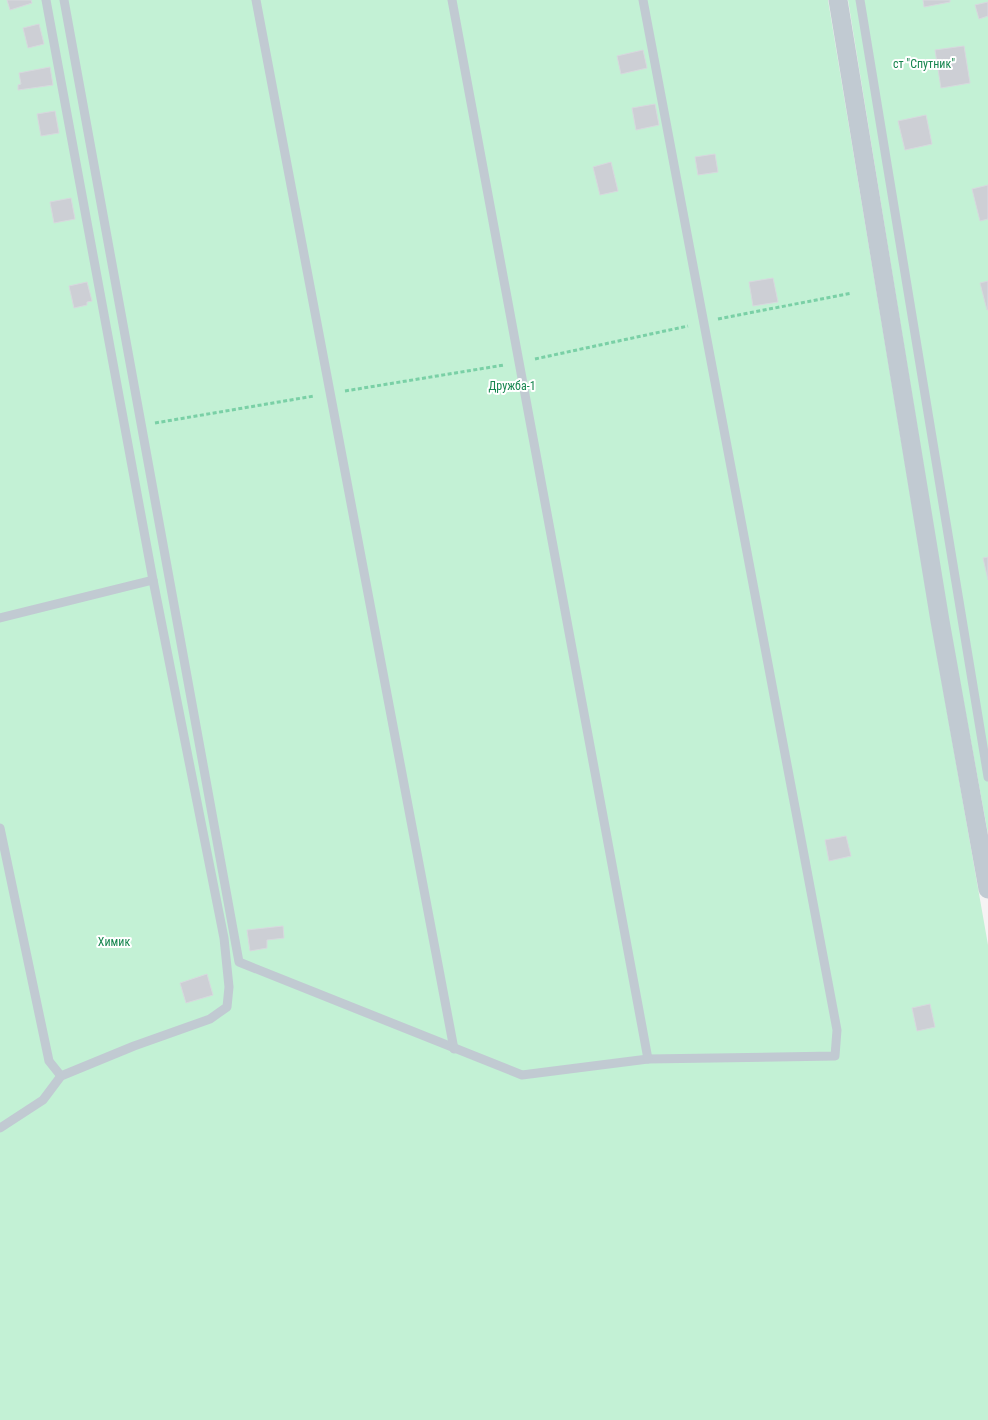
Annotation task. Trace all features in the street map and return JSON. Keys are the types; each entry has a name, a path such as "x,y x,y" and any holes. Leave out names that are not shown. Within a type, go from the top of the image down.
{"street":[{"path":"838,0 940,621 988,889"}],"lane":[{"path":"0,1128 42,1100 61,1076 134,1046 210,1019 226,1007 229,988 224,938 153,580 46,0"},
{"path":"64,0 240,962 522,1075 648,1059 835,1056 837,1030 643,0"},
{"path":"256,0 454,1049"},
{"path":"452,0 648,1059"},
{"path":"860,0 988,777"},
{"path":"0,618 153,580"},
{"path":"0,828 49,1061 61,1076"}],"path":[{"path":"142,425 519,363 704,322 852,293"}],"green space":[{"name":"Дружба-1","path":"0,0 828,0 932,626 988,945 988,1420 0,1420"},
{"name":"ст \"Спутник\"","path":"848,0 988,0 988,834 948,617"}],"building":[{"path":"7,0 31,0 32,3 10,10"},
{"path":"923,0 950,0 950,2 924,7"},
{"path":"988,2 988,16 979,19 975,5"},
{"path":"39,24 44,44 28,48 23,28"},
{"path":"964,46 970,83 941,88 935,50"},
{"path":"643,50 647,68 621,74 617,56"},
{"path":"50,67 53,85 18,90 18,85 21,84 19,73"},
{"path":"655,104 659,125 636,130 632,108"},
{"path":"55,111 59,133 41,136 37,114"},
{"path":"926,115 932,144 905,150 898,121"},
{"path":"715,154 718,172 698,175 695,157"},
{"path":"611,162 618,191 600,195 593,167"},
{"path":"988,185 988,219 980,221 972,189"},
{"path":"71,198 75,219 54,223 50,202"},
{"path":"773,278 778,302 753,306 749,282"},
{"path":"988,281 988,310 987,310 980,283"},
{"path":"87,282 92,301 87,302 87,305 74,308 69,286"},
{"path":"988,557 988,580 983,558"},
{"path":"846,836 851,856 829,861 825,840"},
{"path":"283,926 284,938 267,940 267,948 250,951 247,930"},
{"path":"207,974 213,995 186,1003 180,983"},
{"path":"930,1004 935,1027 917,1031 912,1008"}],"park label":[{"name":"Химик","path":"114,942"}]}
